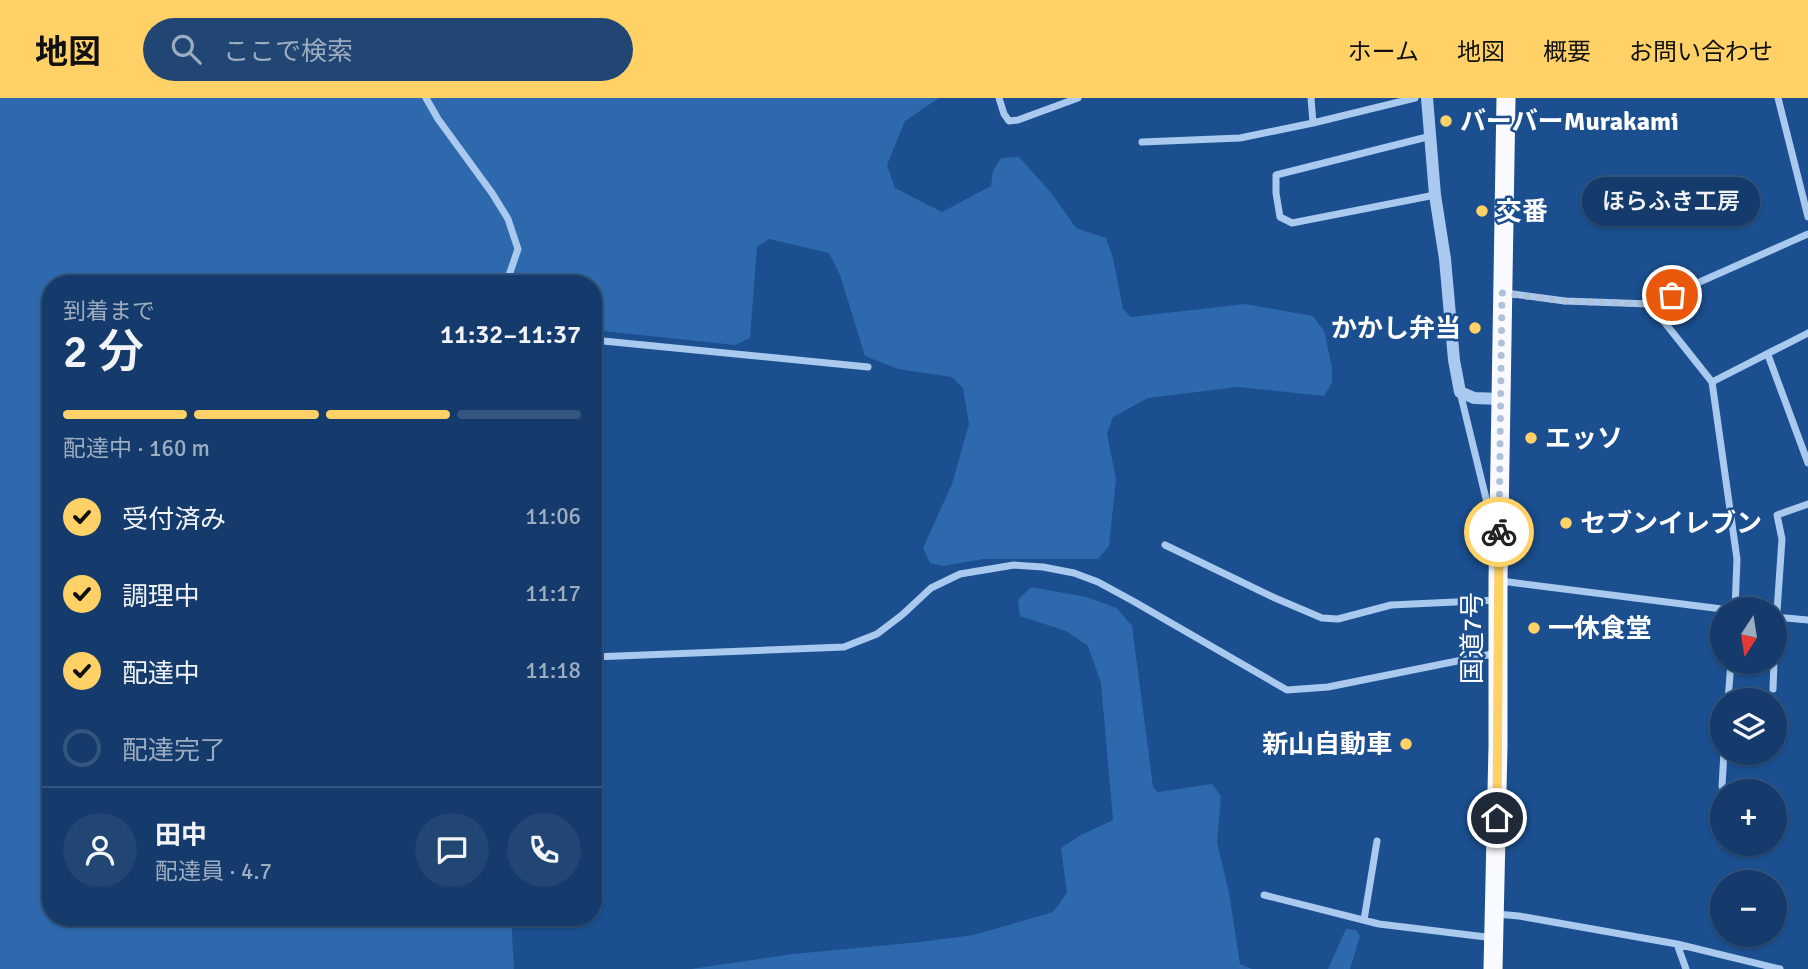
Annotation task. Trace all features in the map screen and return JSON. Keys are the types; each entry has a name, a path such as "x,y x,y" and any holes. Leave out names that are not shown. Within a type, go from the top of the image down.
{"highway":[{"name":"国道7号","path":"1493,969 1506,98"}],"street":[{"path":"426,98 508,219 518,249 509,275"},
{"path":"999,98 1003,114 1009,121 1078,98"},
{"path":"1311,98 1313,123"},
{"path":"1142,142 1240,138 1415,98"},
{"path":"1427,98 1454,360 1499,554"},
{"path":"1778,98 1808,217"},
{"path":"1431,136 1276,175 1276,193 1280,217 1292,223 1435,195"},
{"path":"1502,293 1565,301 1650,304 1808,234"},
{"path":"1650,304 1712,382 1737,559 1735,597"},
{"path":"1712,382 1808,333"},
{"path":"602,341 868,367"},
{"path":"1768,355 1808,463"},
{"path":"1460,392 1474,398 1501,399"},
{"path":"1778,597 1782,539 1777,515 1808,504"},
{"path":"1165,545 1322,618 1338,619 1391,606 1498,591 1710,608"},
{"path":"602,657 844,647 877,634 931,588 960,574 1014,565 1063,571 1098,582 1287,690 1328,687 1498,653"},
{"path":"1787,618 1808,621"},
{"path":"1364,920 1377,841"},
{"path":"1264,895 1380,924 1494,938"},
{"path":"1495,914 1676,944 1780,969"},
{"path":"1676,944 1686,969"}],"shaded area":[{"path":"0,98 939,98 905,121 887,165 895,188 942,212 991,186 993,171 1001,158 1019,157 1052,194 1076,228 1106,238 1113,258 1123,309 1131,317 1245,304 1313,316 1324,331 1332,367 1332,382 1324,396 1238,387 1148,398 1113,417 1107,434 1116,479 1109,546 1098,559 984,559 943,566 930,563 923,548 952,484 969,424 963,388 952,377 898,369 865,356 840,275 829,253 769,239 757,247 750,338 735,345 602,331 602,275 42,275 42,926 512,926 514,969 0,969"},
{"path":"1031,587 1086,597 1117,608 1132,626 1153,787 1158,792 1212,784 1221,796 1217,842 1229,893 1240,964 1252,969 691,969 793,954 974,935 1053,912 1067,893 1061,848 1113,820 1101,683 1088,646 1066,631 1020,616 1018,600"},
{"path":"1346,929 1356,930 1360,936 1350,969 1328,969"}],"way so far":[{"path":"1499,532 1502,293 1565,301 1650,304 1672,295"}],"place":[{"name":"バーバーMurakami","path":"1446,121"},
{"name":"交番","path":"1482,211"},
{"name":"ほらふき工房","path":"1672,295"},
{"name":"かかし弁当","path":"1475,328"},
{"name":"エッソ","path":"1531,438"},
{"name":"セブンイレブン","path":"1566,523"},
{"name":"一休食堂","path":"1534,628"},
{"name":"新山自動車","path":"1406,744"}],"route":[{"path":"1497,818 1499,532"}]}
